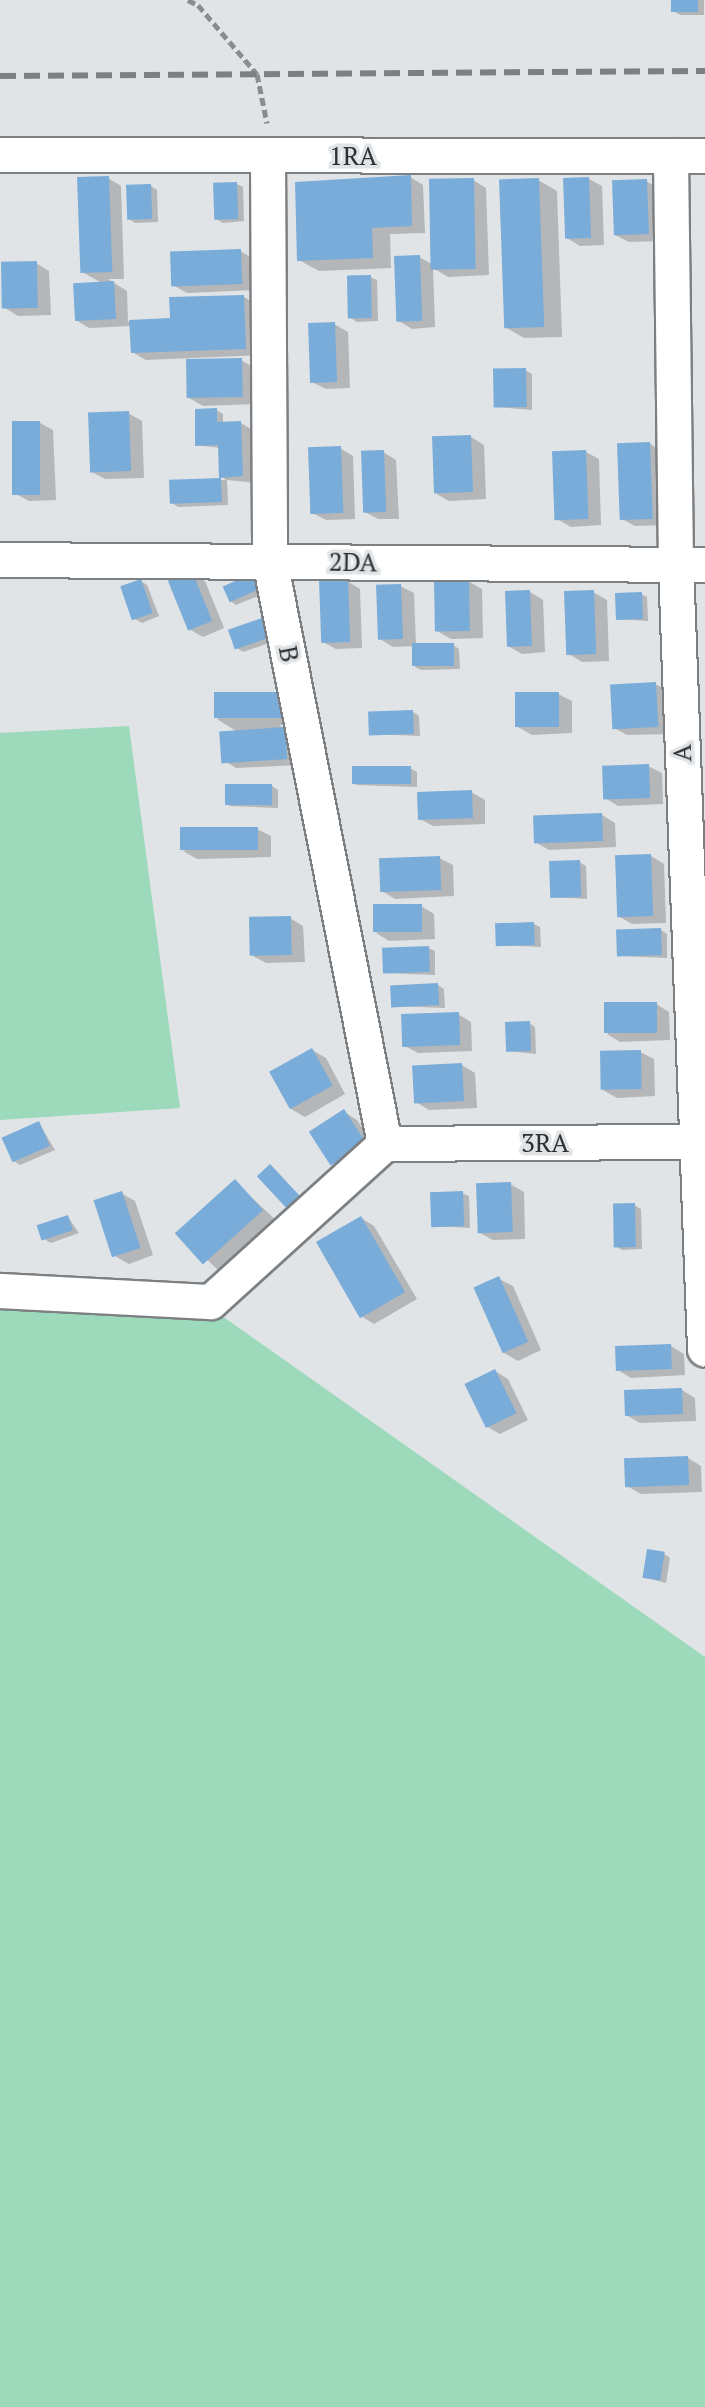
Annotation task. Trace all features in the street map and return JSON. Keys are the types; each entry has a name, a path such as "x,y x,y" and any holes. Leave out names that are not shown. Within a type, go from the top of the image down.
{"street":[{"name":"1RA","path":"0,155 705,156"},
{"name":"B","path":"268,156 270,561 385,1144"},
{"name":"A","path":"671,156 690,565 705,1349"},
{"name":"2DA","path":"0,560 690,565"},
{"name":"3RA","path":"385,1144 699,1142"},
{"path":"0,1291 211,1302 385,1144"}],"path":[{"path":"188,0 198,5 257,74 267,100 268,156"}],"green space":[{"path":"129,726 180,1108 0,1120 0,733"},
{"path":"0,1304 225,1318 705,1657 705,2407 0,2407"}],"building":[{"path":"671,0 698,0 698,12 671,12"},
{"path":"411,175 412,226 372,228 373,258 297,261 295,182"},
{"path":"109,176 112,272 80,273 77,177"},
{"path":"589,177 591,238 565,239 563,178"},
{"path":"474,178 476,269 431,270 429,179"},
{"path":"539,178 544,327 504,328 499,179"},
{"path":"647,179 649,234 614,235 612,180"},
{"path":"237,182 238,219 214,220 213,183"},
{"path":"151,184 152,219 127,220 126,185"},
{"path":"241,249 242,284 171,286 170,251"},
{"path":"420,255 422,321 396,322 394,256"},
{"path":"37,261 38,308 2,309 1,262"},
{"path":"347,275 371,275 372,318 348,318"},
{"path":"114,281 116,319 75,321 73,283"},
{"path":"244,295 246,349 131,353 129,320 170,318 169,297"},
{"path":"335,322 337,382 310,383 308,323"},
{"path":"242,358 243,397 187,398 186,359"},
{"path":"526,368 527,407 494,408 493,369"},
{"path":"217,408 217,422 241,421 243,476 219,478 218,445 195,446 195,409"},
{"path":"129,411 131,471 90,472 88,412"},
{"path":"12,421 40,421 40,495 12,495"},
{"path":"471,435 473,492 434,493 432,436"},
{"path":"650,442 653,519 620,520 617,443"},
{"path":"341,446 343,513 310,514 308,447"},
{"path":"384,450 386,512 363,513 361,451"},
{"path":"586,450 588,519 554,520 552,451"},
{"path":"221,478 222,502 170,504 169,480"},
{"path":"192,571 212,621 188,631 168,581"},
{"path":"251,574 258,590 230,602 223,587"},
{"path":"141,579 153,613 132,620 120,586"},
{"path":"348,579 350,642 321,643 319,580"},
{"path":"469,579 470,631 435,632 434,580"},
{"path":"401,584 403,639 378,640 376,585"},
{"path":"530,590 532,646 507,647 505,591"},
{"path":"594,590 596,654 566,655 564,591"},
{"path":"642,592 643,619 616,620 615,593"},
{"path":"262,618 269,638 235,650 228,630"},
{"path":"412,643 454,643 454,666 412,666"},
{"path":"656,682 658,727 612,729 610,684"},
{"path":"214,692 284,692 284,718 214,718"},
{"path":"515,692 559,692 559,727 515,727"},
{"path":"413,710 414,734 369,736 368,712"},
{"path":"285,727 287,759 221,764 219,732"},
{"path":"649,764 650,798 603,800 602,766"},
{"path":"352,766 411,766 411,784 352,784"},
{"path":"225,784 272,784 272,805 225,805"},
{"path":"472,790 473,818 418,820 417,792"},
{"path":"602,813 603,841 534,843 533,815"},
{"path":"180,827 258,827 258,850 180,850"},
{"path":"651,854 653,916 617,917 615,855"},
{"path":"440,856 441,890 380,892 379,858"},
{"path":"580,860 581,897 550,898 549,861"},
{"path":"373,904 422,904 422,932 373,932"},
{"path":"291,916 292,955 250,956 249,917"},
{"path":"534,922 535,945 496,946 495,923"},
{"path":"661,928 662,955 617,957 616,930"},
{"path":"429,946 430,972 383,974 382,948"},
{"path":"438,983 439,1005 391,1007 390,986"},
{"path":"604,1002 657,1002 657,1033 604,1033"},
{"path":"459,1012 460,1045 402,1047 401,1014"},
{"path":"530,1021 531,1051 506,1052 505,1022"},
{"path":"312,1048 333,1086 290,1109 269,1072"},
{"path":"641,1050 642,1089 601,1090 600,1051"},
{"path":"462,1063 464,1101 414,1104 412,1066"},
{"path":"344,1109 366,1143 331,1165 309,1132"},
{"path":"39,1121 50,1146 13,1162 2,1138"},
{"path":"270,1164 303,1199 290,1211 257,1176"},
{"path":"235,1179 263,1210 203,1264 175,1233"},
{"path":"511,1182 513,1232 478,1233 476,1183"},
{"path":"122,1191 141,1248 112,1257 93,1200"},
{"path":"463,1191 464,1226 431,1227 430,1192"},
{"path":"613,1203 635,1203 636,1247 614,1247"},
{"path":"68,1215 73,1230 42,1240 37,1225"},
{"path":"361,1216 405,1292 360,1318 316,1242"},
{"path":"499,1276 528,1342 503,1353 473,1287"},
{"path":"671,1344 672,1369 616,1371 615,1346"},
{"path":"495,1369 516,1413 486,1428 464,1384"},
{"path":"682,1388 683,1414 625,1416 624,1390"},
{"path":"688,1456 689,1485 625,1487 624,1458"},
{"path":"647,1549 665,1552 660,1580 642,1578"}],"railway":[{"path":"0,76 705,71"}]}
